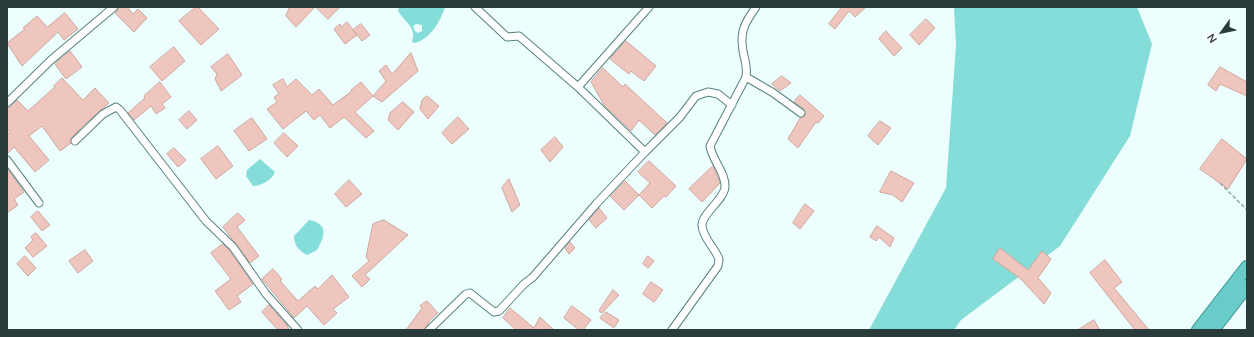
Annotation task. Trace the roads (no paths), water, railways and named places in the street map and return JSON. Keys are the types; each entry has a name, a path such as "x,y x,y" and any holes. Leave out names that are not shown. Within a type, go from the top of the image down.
{"highway":[{"path":"1198,330 1247,267"},
{"path":"1213,330 1247,286"}],"street":[{"path":"7,103 51,60 114,7"},
{"path":"475,7 507,37 519,36 578,87 645,152"},
{"path":"578,87 649,7"},
{"path":"672,330 718,266 719,259 706,236 702,225 704,219 724,192 724,179 711,153 710,146 746,77 747,70 741,33 756,7"},
{"path":"746,77 772,92 801,113"},
{"path":"429,330 466,294 470,293 494,312 499,311 524,284 533,277 597,203 680,117 696,96 708,92 718,94 732,105"},
{"path":"75,141 103,114 116,107 120,110 206,221 233,247 266,294 298,330"},
{"path":"7,160 39,203"}],"water":[{"path":"399,7 445,7 434,29 421,41 415,43 412,42 413,34 411,27 398,11","holes":["416,24 422,25 422,31 418,33 415,31 413,26"]},
{"path":"954,7 1137,7 1152,44 1130,136 1060,246 961,320 954,330 869,330 946,188 956,45"},
{"path":"260,159 275,172 274,175 266,182 253,186 246,176 247,170"},
{"path":"309,220 320,224 324,231 322,240 317,250 307,255 298,247 294,236"}]}
